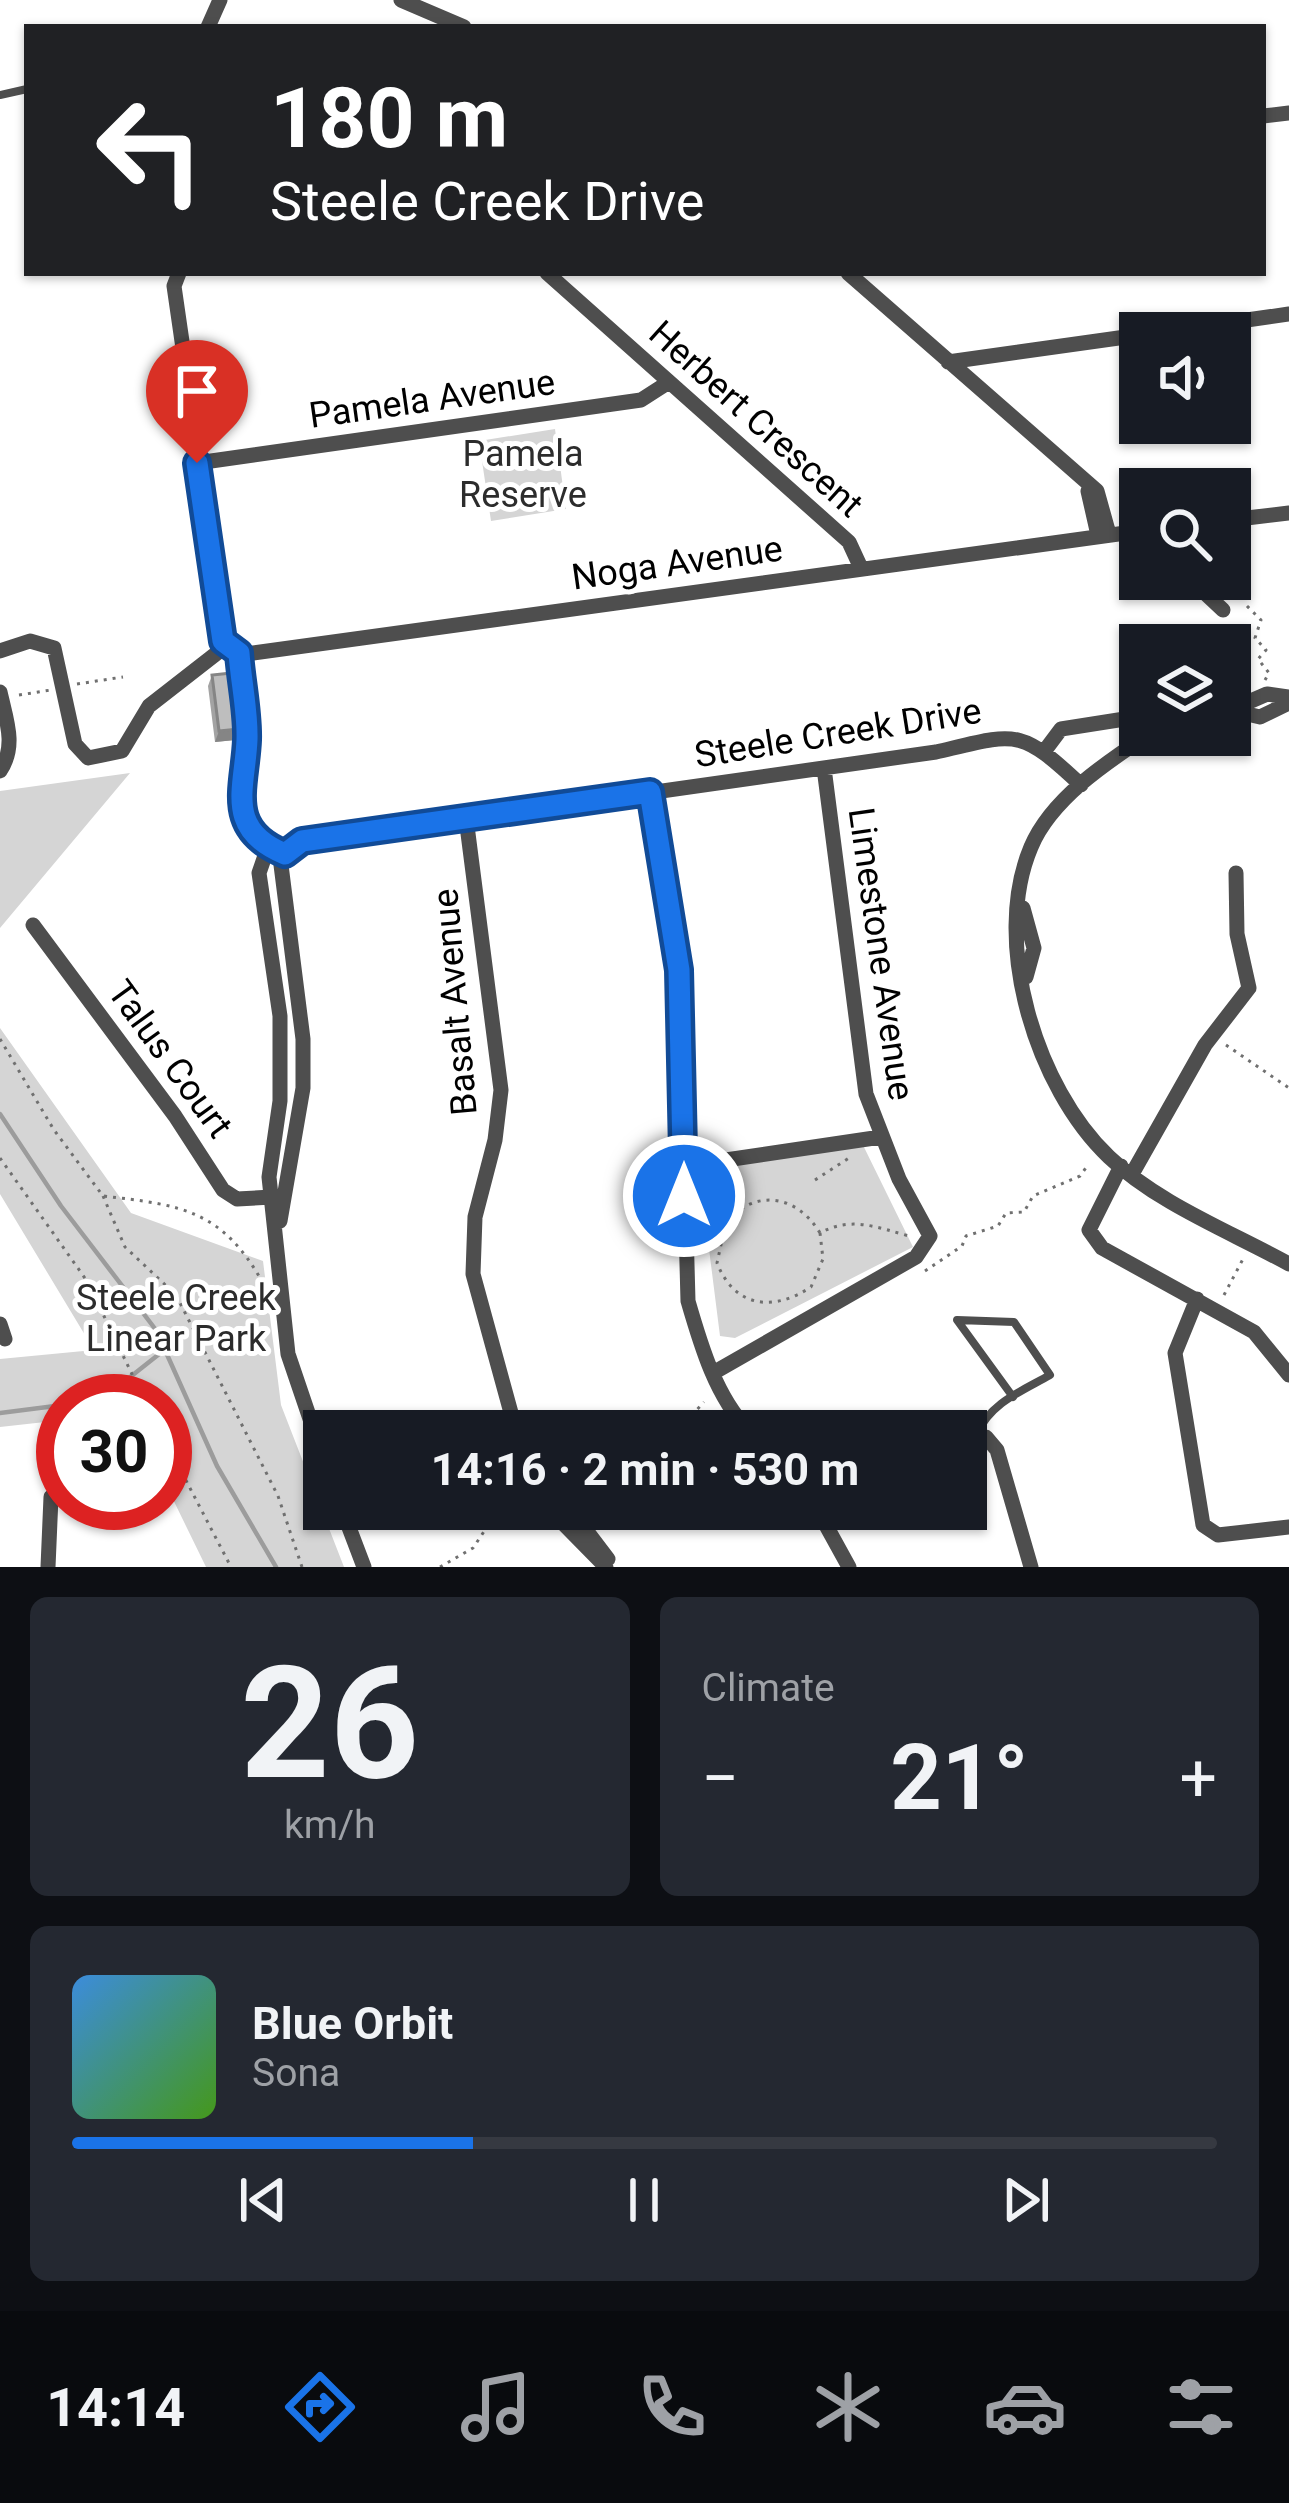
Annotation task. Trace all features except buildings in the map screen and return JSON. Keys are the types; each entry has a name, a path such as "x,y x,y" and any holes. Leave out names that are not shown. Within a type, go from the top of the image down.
{"street":[{"path":"401,0 457,24"},
{"name":"Herbert Crescent","path":"550,276 849,542 861,568"},
{"path":"851,276 1102,500 1104,535"},
{"path":"176,280 197,463 247,746 238,774 240,792 250,831 285,854 281,880 303,1039 303,1088 278,1229"},
{"path":"1251,319 1289,314"},
{"path":"948,362 1119,338"},
{"name":"Pamela Avenue","path":"197,463 641,400 669,382"},
{"path":"1251,518 1289,513"},
{"name":"Noga Avenue","path":"232,650 1119,534"},
{"path":"1212,600 1223,610"},
{"path":"0,651 30,641 54,648 75,744 88,758 101,760 122,751 148,706 232,650"},
{"path":"0,771 9,756 5,694"},
{"path":"1251,701 1267,694 1289,700"},
{"path":"1081,785 1046,749 1061,729 1119,720"},
{"name":"Steele Creek Drive","path":"268,847 824,768 993,739 1026,738 1046,749"},
{"path":"1120,756 1081,785 1031,846 1012,938 1036,1041 1052,1082 1082,1129 1126,1170 1289,1264"},
{"name":"Limestone Avenue","path":"713,1373 926,1250 928,1227 880,1136 862,1073 824,768"},
{"path":"650,792 679,970 688,1301 732,1410"},
{"name":"Basalt Avenue","path":"466,818 501,1090 495,1140 475,1217 473,1274 512,1410"},
{"name":"Steele Creek Drive","path":"285,854 302,841"},
{"path":"268,847 259,873 283,1062 270,1155 272,1197 288,1354 307,1410"},
{"path":"1236,874 1237,934 1249,988 1205,1045 1089,1230 1102,1248 1254,1332 1289,1375"},
{"name":"Talus Court","path":"33,925 176,1115 224,1190 237,1199 272,1197"},
{"path":"685,1166 880,1136"},
{"path":"1197,1299 1177,1336 1174,1353 1203,1525 1218,1535 1289,1527"},
{"path":"987,1444 997,1450 1031,1567"},
{"path":"48,1530 49,1567"},
{"path":"350,1530 364,1567"},
{"path":"570,1530 606,1567"},
{"path":"587,1530 616,1567"},
{"path":"833,1530 849,1567"}],"lane":[{"path":"987,1415 1050,1375 1014,1322 956,1320 1013,1397"}],"path":[{"path":"1247,606 1261,620 1255,638 1266,650 1258,658 1269,673 1265,680"},
{"path":"72,684 123,676"},
{"path":"5,694 58,689"},
{"path":"0,1039 54,1130 103,1196 125,1246 176,1295 278,1496 302,1567"},
{"path":"1225,1044 1289,1088"},
{"path":"815,1180 857,1154"},
{"path":"0,1158 87,1281 131,1374"},
{"path":"720,1161 724,1190 739,1209"},
{"path":"925,1270 962,1246 966,1236 998,1226 1006,1213 1024,1213 1033,1196 1080,1176 1088,1165"},
{"path":"103,1196 163,1203 198,1215 240,1243 263,1283"},
{"path":"757,1200 785,1201 799,1208 820,1232 823,1259 818,1276 795,1298 762,1304 745,1299 723,1277 717,1246 726,1222 739,1209 757,1200"},
{"path":"820,1232 852,1222 911,1237"},
{"path":"1222,1300 1243,1259"},
{"path":"795,1298 801,1307"},
{"path":"696,1410 704,1402"},
{"path":"192,1492 231,1567"},
{"path":"440,1567 473,1548 485,1530"}],"green space":[{"name":"Pamela Reserve","path":"555,429 566,509 491,521 479,441"},
{"path":"130,773 0,928 0,791"},
{"name":"Steele Creek Linear Park","path":"0,1028 131,1213 263,1261 281,1405 303,1462 303,1530 330,1530 344,1567 206,1567 188,1530 192,1530 192,1374 36,1374 36,1423 0,1427 0,1359 94,1350 0,1194"},
{"path":"859,1137 913,1247 735,1338 720,1336 698,1162"}],"waterway":[{"path":"0,1114 61,1206 156,1330 217,1466 276,1567"},
{"path":"134,1374 163,1351"},
{"path":"0,1413 36,1408"}],"route":[{"path":"197,463 220,628 223,641 239,653 247,731 238,774 240,792 250,831 268,847 285,854 302,841 650,792 679,970 684,1196"}]}
